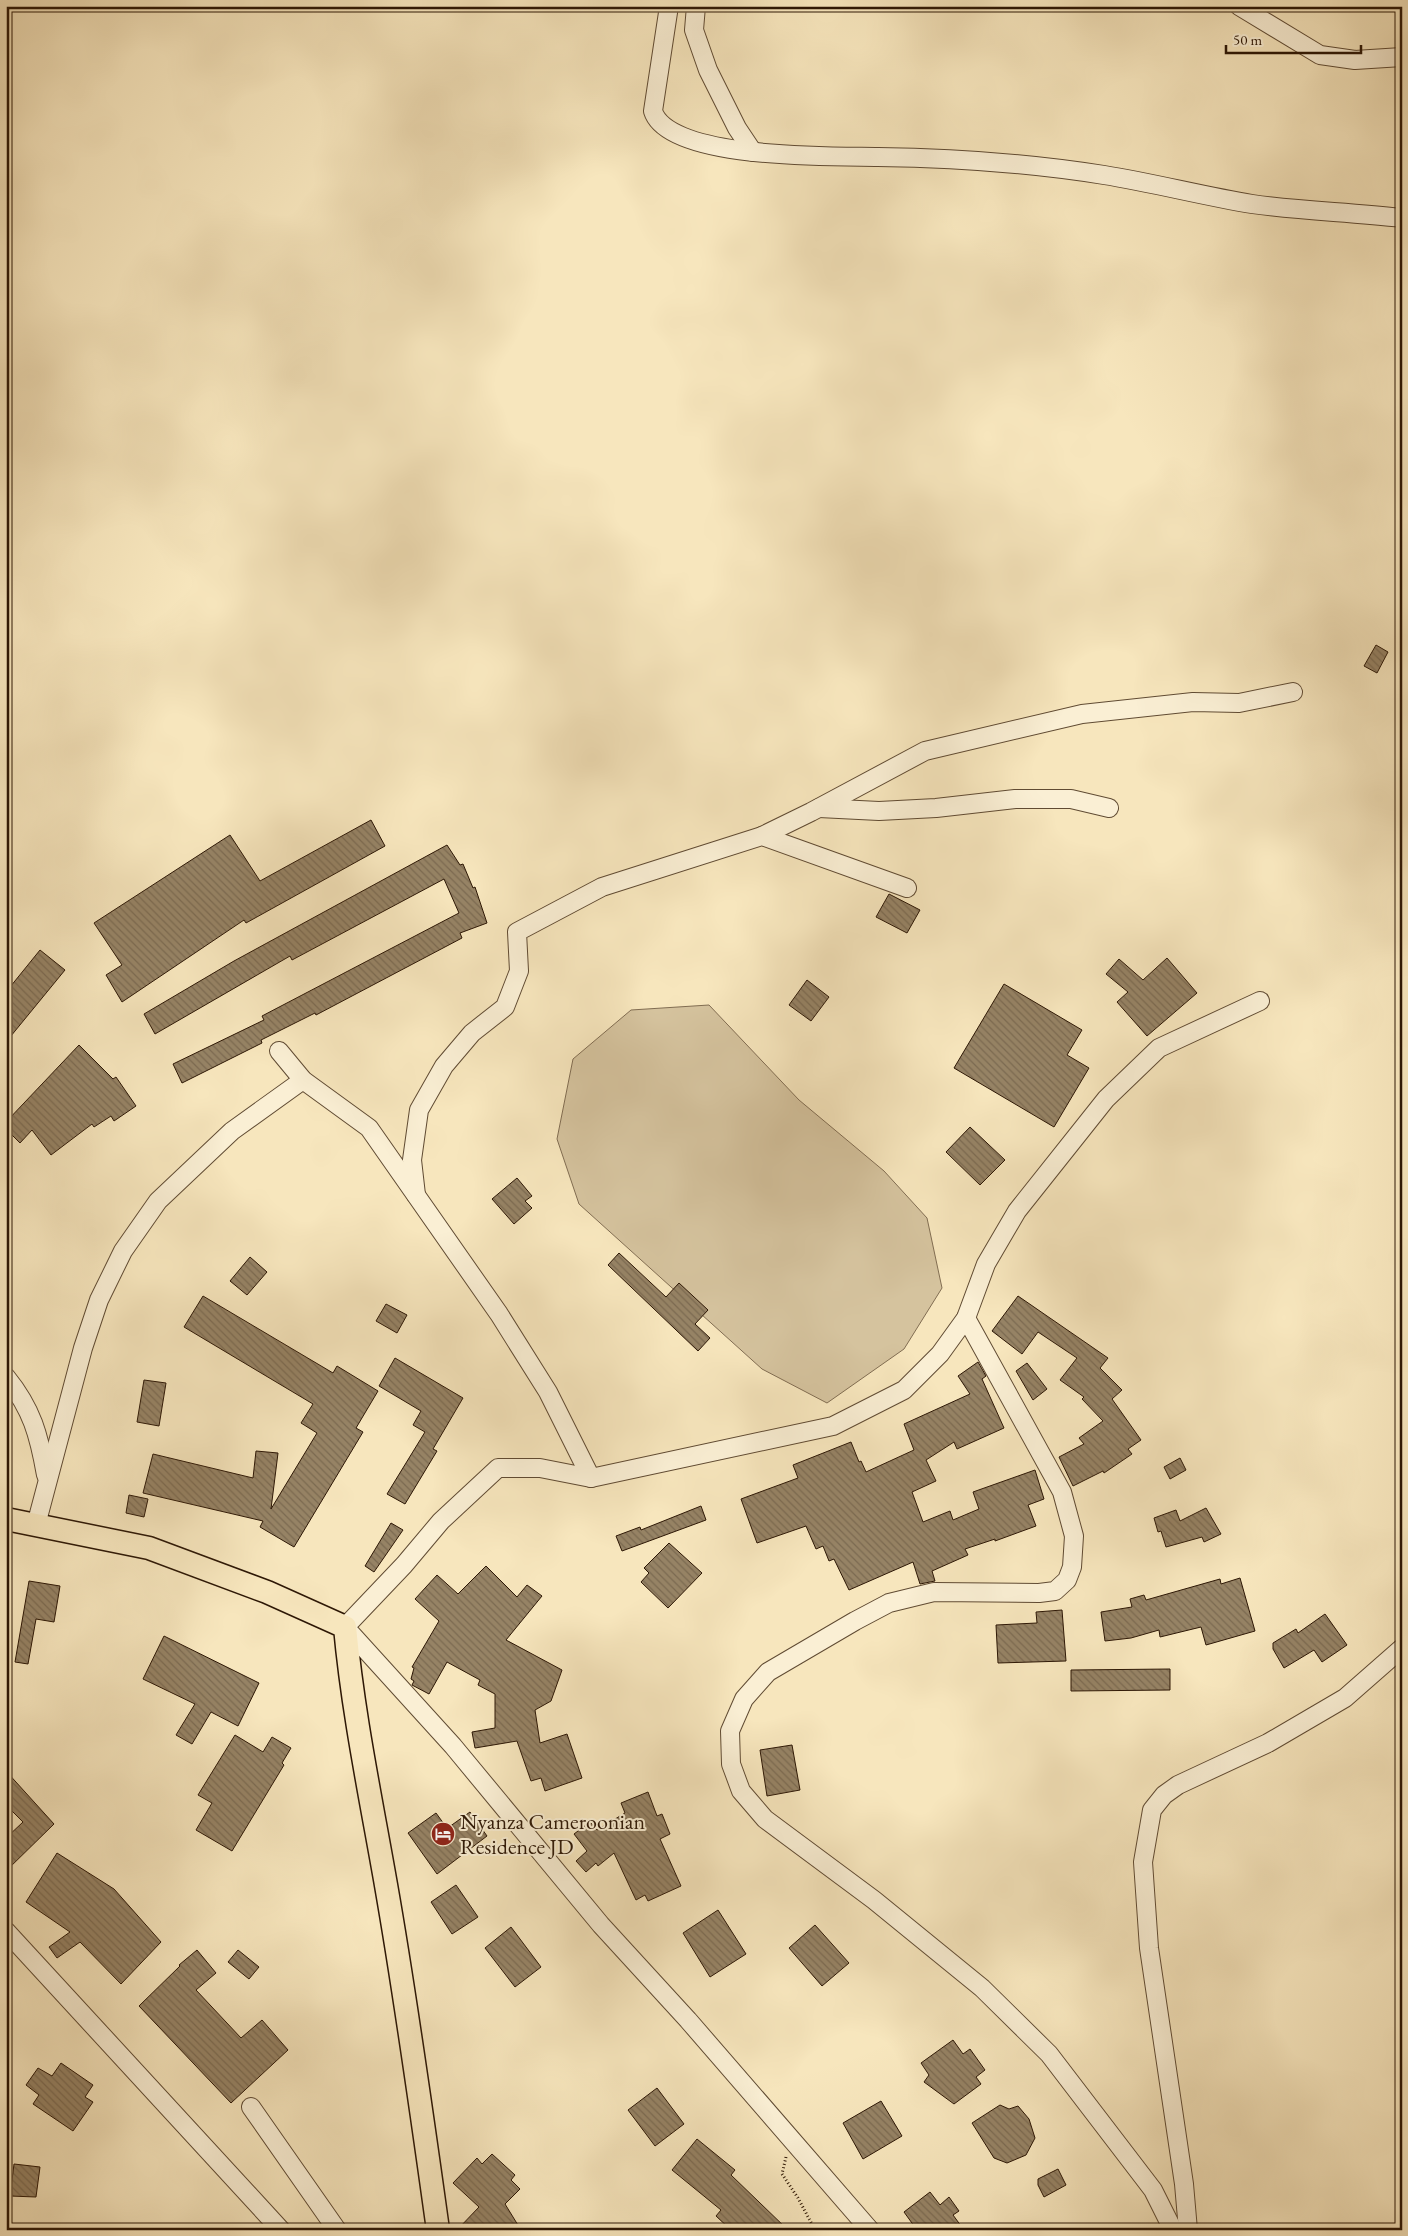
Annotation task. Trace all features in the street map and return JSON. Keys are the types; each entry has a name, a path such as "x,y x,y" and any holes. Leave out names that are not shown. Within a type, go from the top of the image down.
{"main road":[{"path":"6,1519 149,1548 267,1592 346,1627 351,1690 393,1924 438,2230"}],"street":[{"path":"669,6 653,111 656,120 664,128 684,139 753,152 1012,163 1105,175 1252,204 1402,218"},
{"path":"696,6 694,30 708,70 737,128 753,152"},
{"path":"1239,6 1256,11 1320,55 1355,60 1402,57"},
{"path":"416,1194 412,1160 419,1110 444,1066 472,1033 505,1008 519,971 517,932 602,887 762,836 819,808 925,751 1082,714 1193,702 1239,703 1293,692"},
{"path":"819,808 879,810 936,808 1015,799 1071,799 1109,808"},
{"path":"762,836 907,888"},
{"path":"870,2230 688,2020 601,1925 453,1746 346,1627 404,1565 441,1521 498,1468 540,1468 590,1478 674,1461 737,1445 833,1426 904,1390 940,1354 966,1318 986,1264 1017,1211 1106,1099 1159,1048 1260,1001"},
{"path":"279,1051 303,1080 369,1128 499,1314 548,1392 590,1478"},
{"path":"36,1525 83,1348 99,1300 123,1251 158,1201 232,1131 303,1080"},
{"path":"966,1318 1062,1492 1074,1536 1072,1567 1067,1580 1055,1591 1039,1593 934,1592 889,1603 855,1620 768,1672 744,1699 730,1731 730,1764 740,1790 765,1819 874,1900 982,1988 1049,2054 1153,2190 1173,2230"},
{"path":"6,1377 23,1398 40,1438 48,1480"},
{"path":"1188,2230 1184,2184 1149,1948 1143,1862 1152,1810 1164,1796 1178,1785 1268,1743 1345,1698 1402,1648"},
{"path":"6,1931 281,2230"},
{"path":"251,2107 337,2230"}],"path":[{"path":"790,2137 782,2174 798,2198 815,2230"}],"shaded area":[{"path":"709,1005 799,1100 884,1171 927,1218 942,1288 904,1349 827,1403 762,1369 579,1204 557,1139 573,1059 631,1010"}],"building":[{"path":"1376,645 1388,652 1377,673 1364,666"},
{"path":"371,820 385,846 246,923 244,920 122,1002 106,975 122,965 94,923 230,835 260,881"},
{"path":"447,845 460,865 463,864 473,888 475,887 487,923 460,933 462,938 316,1015 315,1013 261,1040 262,1043 182,1083 173,1064 264,1020 262,1016 459,913 444,879 292,960 290,956 155,1034 144,1014 234,961"},
{"path":"889,894 920,910 907,933 876,917"},
{"path":"40,950 65,970 6,1042 6,992"},
{"path":"1167,958 1197,993 1147,1036 1117,1002 1128,992 1106,974 1119,959 1143,980"},
{"path":"807,980 829,997 811,1021 789,1005"},
{"path":"1004,984 1082,1030 1067,1055 1089,1068 1054,1127 954,1068"},
{"path":"79,1045 113,1079 116,1077 136,1106 114,1121 111,1116 94,1127 92,1124 51,1155 32,1130 20,1143 6,1129 6,1122"},
{"path":"970,1127 1005,1160 980,1185 946,1152"},
{"path":"517,1178 532,1196 525,1201 532,1208 514,1224 492,1199"},
{"path":"619,1253 666,1297 679,1283 708,1310 695,1324 710,1338 698,1351 608,1265"},
{"path":"250,1257 267,1272 247,1295 230,1281"},
{"path":"203,1296 333,1373 337,1366 378,1391 356,1428 363,1432 294,1547 260,1527 263,1521 143,1493 153,1454 253,1478 256,1451 278,1453 271,1509 317,1433 301,1423 313,1404 184,1327"},
{"path":"1018,1296 1108,1358 1100,1368 1122,1390 1112,1399 1141,1440 1128,1449 1132,1454 1104,1473 1103,1471 1073,1486 1059,1457 1084,1444 1079,1438 1103,1421 1082,1399 1084,1397 1060,1380 1077,1358 1038,1332 1022,1354 992,1331"},
{"path":"386,1304 407,1315 397,1333 376,1321"},
{"path":"395,1358 463,1398 433,1449 437,1451 405,1504 387,1494 425,1432 413,1425 421,1411 379,1386"},
{"path":"978,1362 986,1376 982,1379 1004,1428 957,1449 954,1442 926,1460 936,1481 912,1492 923,1522 950,1511 953,1520 979,1509 973,1492 1035,1470 1044,1499 1028,1505 1036,1526 995,1541 995,1539 965,1549 968,1555 932,1571 935,1581 920,1584 913,1562 849,1590 834,1559 829,1561 823,1546 816,1549 806,1526 757,1543 741,1499 798,1478 793,1465 851,1442 859,1462 861,1461 866,1472 914,1450 904,1424 970,1394 958,1376"},
{"path":"1027,1363 1047,1389 1033,1400 1016,1371"},
{"path":"144,1380 166,1383 159,1426 137,1422"},
{"path":"1180,1458 1186,1470 1170,1479 1164,1467"},
{"path":"129,1495 148,1499 144,1517 126,1513"},
{"path":"701,1506 706,1520 622,1551 616,1536 640,1527 641,1530"},
{"path":"1206,1508 1221,1534 1204,1542 1202,1537 1166,1547 1161,1531 1158,1532 1154,1518 1176,1510 1180,1521"},
{"path":"391,1523 403,1530 374,1572 365,1566"},
{"path":"669,1543 702,1573 668,1608 641,1582 649,1573 644,1568"},
{"path":"486,1566 517,1597 527,1585 542,1596 506,1640 562,1670 551,1701 535,1710 540,1743 567,1734 582,1778 545,1791 541,1778 531,1781 517,1741 475,1748 472,1732 495,1728 495,1694 478,1685 480,1680 447,1662 429,1694 412,1685 414,1681 411,1679 414,1668 412,1667 439,1621 415,1599 437,1575 458,1594"},
{"path":"1240,1578 1255,1631 1206,1645 1201,1627 1160,1637 1159,1630 1131,1638 1105,1641 1101,1612 1132,1607 1130,1599 1144,1595 1146,1600 1220,1579 1221,1584"},
{"path":"29,1581 60,1586 54,1622 36,1619 28,1664 15,1662"},
{"path":"1062,1610 1066,1661 998,1663 996,1625 1037,1623 1036,1612"},
{"path":"1325,1614 1347,1645 1322,1662 1314,1650 1284,1668 1273,1649 1273,1643 1296,1629 1298,1633"},
{"path":"164,1636 259,1683 238,1726 211,1712 192,1744 176,1735 195,1704 143,1679"},
{"path":"1170,1669 1170,1690 1071,1691 1071,1670"},
{"path":"235,1735 263,1752 272,1737 291,1748 282,1763 284,1765 232,1851 196,1830 212,1803 198,1795"},
{"path":"792,1745 800,1790 767,1796 760,1750"},
{"path":"6,1771 54,1824 6,1871 6,1838 23,1822 6,1805"},
{"path":"648,1792 657,1816 662,1814 670,1834 660,1839 681,1886 648,1901 645,1895 636,1900 614,1853 598,1866 596,1863 586,1872 576,1861 587,1851 574,1834 590,1822 597,1830 625,1813 621,1803"},
{"path":"470,1812 487,1836 437,1874 408,1833 436,1813 444,1824 446,1822 449,1827"},
{"path":"57,1853 114,1889 161,1942 121,1984 80,1942 57,1958 49,1947 70,1932 26,1902"},
{"path":"456,1885 478,1917 452,1934 431,1902"},
{"path":"718,1910 746,1954 710,1977 683,1933"},
{"path":"815,1925 849,1963 822,1986 789,1948"},
{"path":"511,1927 541,1967 515,1987 485,1948"},
{"path":"197,1950 216,1973 196,1990 241,2038 262,2020 288,2050 231,2103 139,2006 179,1965"},
{"path":"238,1950 259,1967 249,1979 228,1962"},
{"path":"953,2040 963,2054 970,2049 985,2070 976,2077 981,2084 954,2104 924,2082 929,2075 921,2063"},
{"path":"61,2063 93,2085 85,2097 93,2102 73,2131 33,2104 39,2095 26,2085 38,2068 52,2076"},
{"path":"657,2088 684,2124 655,2146 628,2110"},
{"path":"881,2101 902,2136 863,2159 843,2123"},
{"path":"1000,2105 1009,2109 1018,2106 1029,2119 1035,2138 1026,2155 1007,2163 994,2158 972,2123"},
{"path":"697,2139 735,2170 731,2175 788,2230 731,2230 716,2216 721,2210 672,2170"},
{"path":"492,2154 515,2175 511,2180 520,2189 505,2204 521,2230 457,2230 479,2207 453,2183 477,2158 482,2164"},
{"path":"14,2164 40,2167 36,2197 10,2196"},
{"path":"1058,2169 1066,2185 1044,2197 1038,2185 1038,2179"},
{"path":"930,2192 940,2205 949,2197 959,2211 953,2215 964,2230 917,2230 904,2212"}],"place":[{"name":"Nyanza Cameroonian Residence JD","path":"443,1834"}]}
